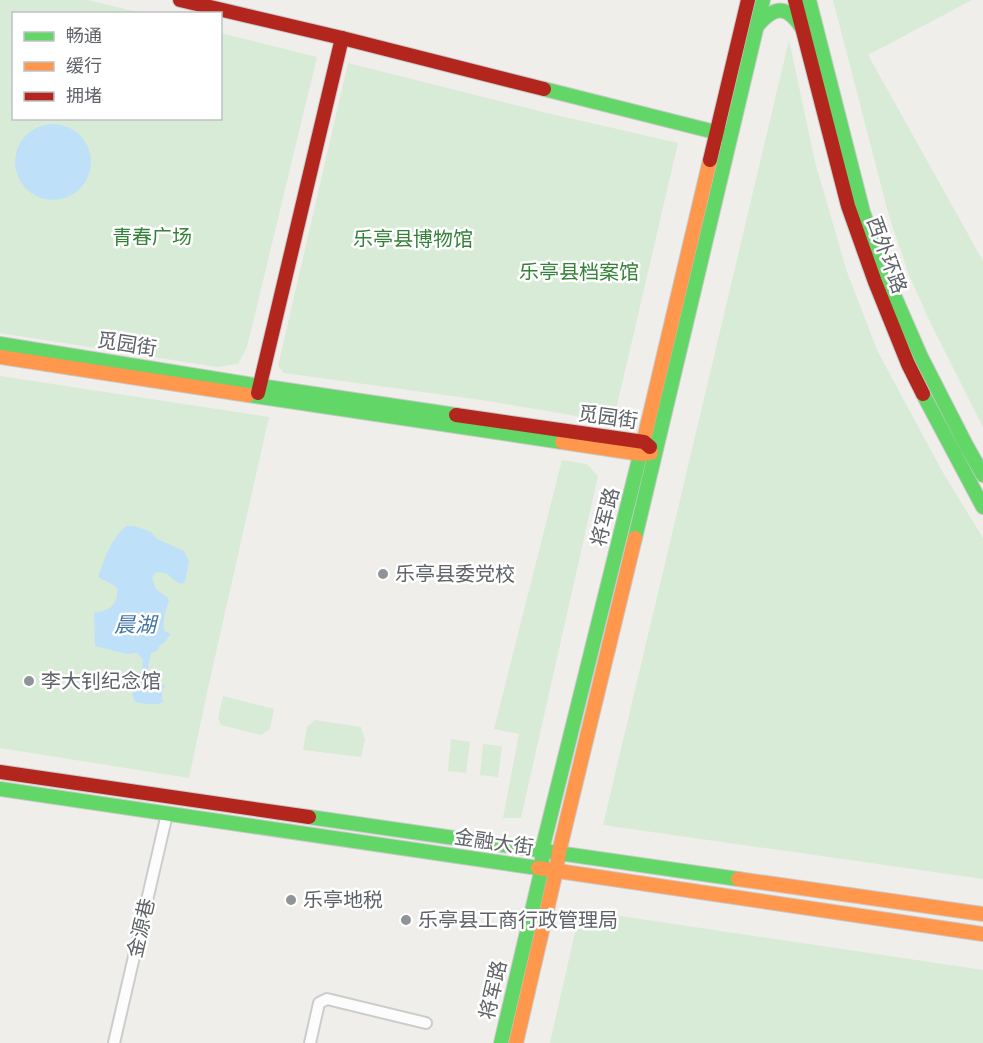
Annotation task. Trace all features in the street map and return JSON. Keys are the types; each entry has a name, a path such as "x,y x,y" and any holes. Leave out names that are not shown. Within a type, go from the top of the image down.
{"main road":[{"path":"180,0 207,3 342,39 731,135"},
{"name":"将军路","path":"516,1043 549,869 542,850 643,448 748,0"},
{"name":"将军路","path":"501,1043 549,869 559,852 763,0"},
{"name":"西外环路","path":"795,0 849,206 875,282 908,364 983,507"},
{"name":"西外环路","path":"809,0 863,212 887,279 921,357 983,474"},
{"path":"756,28 765,16 778,10 792,15 802,28"},
{"path":"259,391 342,39"},
{"name":"觅园街","path":"0,344 259,391"},
{"name":"觅园街","path":"0,357 259,391 643,448 656,452"},
{"name":"金融大街","path":"0,772 983,914"},
{"name":"金融大街","path":"0,789 983,934"}],"street":[{"name":"金源巷","path":"114,1043 167,814"},
{"path":"310,1043 319,1003 327,999 426,1023"}],"green space":[{"name":"青春广场","path":"0,0 88,0 138,12 12,12 12,120 222,120 222,33 317,57 247,347 238,364 217,367 0,333"},
{"path":"833,0 972,0 868,55 983,261 983,427 909,275 889,216"},
{"path":"789,40 815,162 847,272 878,352 942,471 983,538 983,879 603,825"},
{"name":"乐亭县博物馆","path":"348,63 678,143 615,414 600,420 481,400 284,373 278,366"},
{"name":"李大钊纪念馆","path":"0,376 269,417 189,778 0,748"},
{"path":"562,460 587,464 598,476 521,818 503,818 519,734 494,729"},
{"path":"223,696 274,709 270,729 261,735 221,725 218,718"},
{"path":"315,720 361,727 365,740 361,757 303,750 307,727"},
{"path":"451,739 470,742 466,773 448,771"},
{"path":"483,744 502,746 498,777 480,775"},
{"path":"580,910 983,970 983,1043 550,1043"}],"water":[{"path":"53,124 67,127 80,135 88,148 91,162 88,176 80,189 67,197 53,200 39,197 26,189 18,176 15,162 18,148 26,135 39,127"},
{"name":"晨湖","path":"126,526 134,526 151,532 157,539 184,551 189,561 185,582 182,584 160,572 155,573 152,578 156,589 169,601 164,628 170,635 157,651 151,653 148,668 150,676 165,686 162,694 164,702 157,704 135,702 132,695 143,659 136,653 127,654 95,646 94,613 112,606 117,594 117,588 98,577 112,543"}],"traffic: fast":[{"path":"635,538 763,0"},
{"path":"809,0 863,212 887,279 921,357 983,475"},
{"path":"757,26 770,14 781,10 791,15 802,28"},
{"path":"544,89 723,134"},
{"path":"0,344 456,415"},
{"path":"923,394 983,507"},
{"path":"248,395 562,442"},
{"path":"501,1043 542,868 542,850 645,435"},
{"path":"0,789 538,868"},
{"path":"309,817 738,879"}],"traffic: slow":[{"path":"645,435 710,160"},
{"path":"0,357 248,395"},
{"path":"562,442 641,454 651,453"},
{"path":"516,1043 559,852 635,538"},
{"path":"538,868 983,934"},
{"path":"738,879 983,914"}],"traffic: jam":[{"path":"180,0 544,89"},
{"path":"710,160 748,0"},
{"path":"795,0 848,206 875,282 908,364 923,394"},
{"path":"258,393 342,38"},
{"path":"456,415 644,442 650,447"},
{"path":"0,772 309,817"}],"place":[{"name":"乐亭县委党校","path":"383,574"},
{"name":"李大钊纪念馆","path":"29,681"},
{"name":"乐亭地税","path":"291,900"},
{"name":"乐亭县工商行政管理局","path":"406,920"}],"park label":[{"name":"乐亭县档案馆","path":"579,272"}]}
